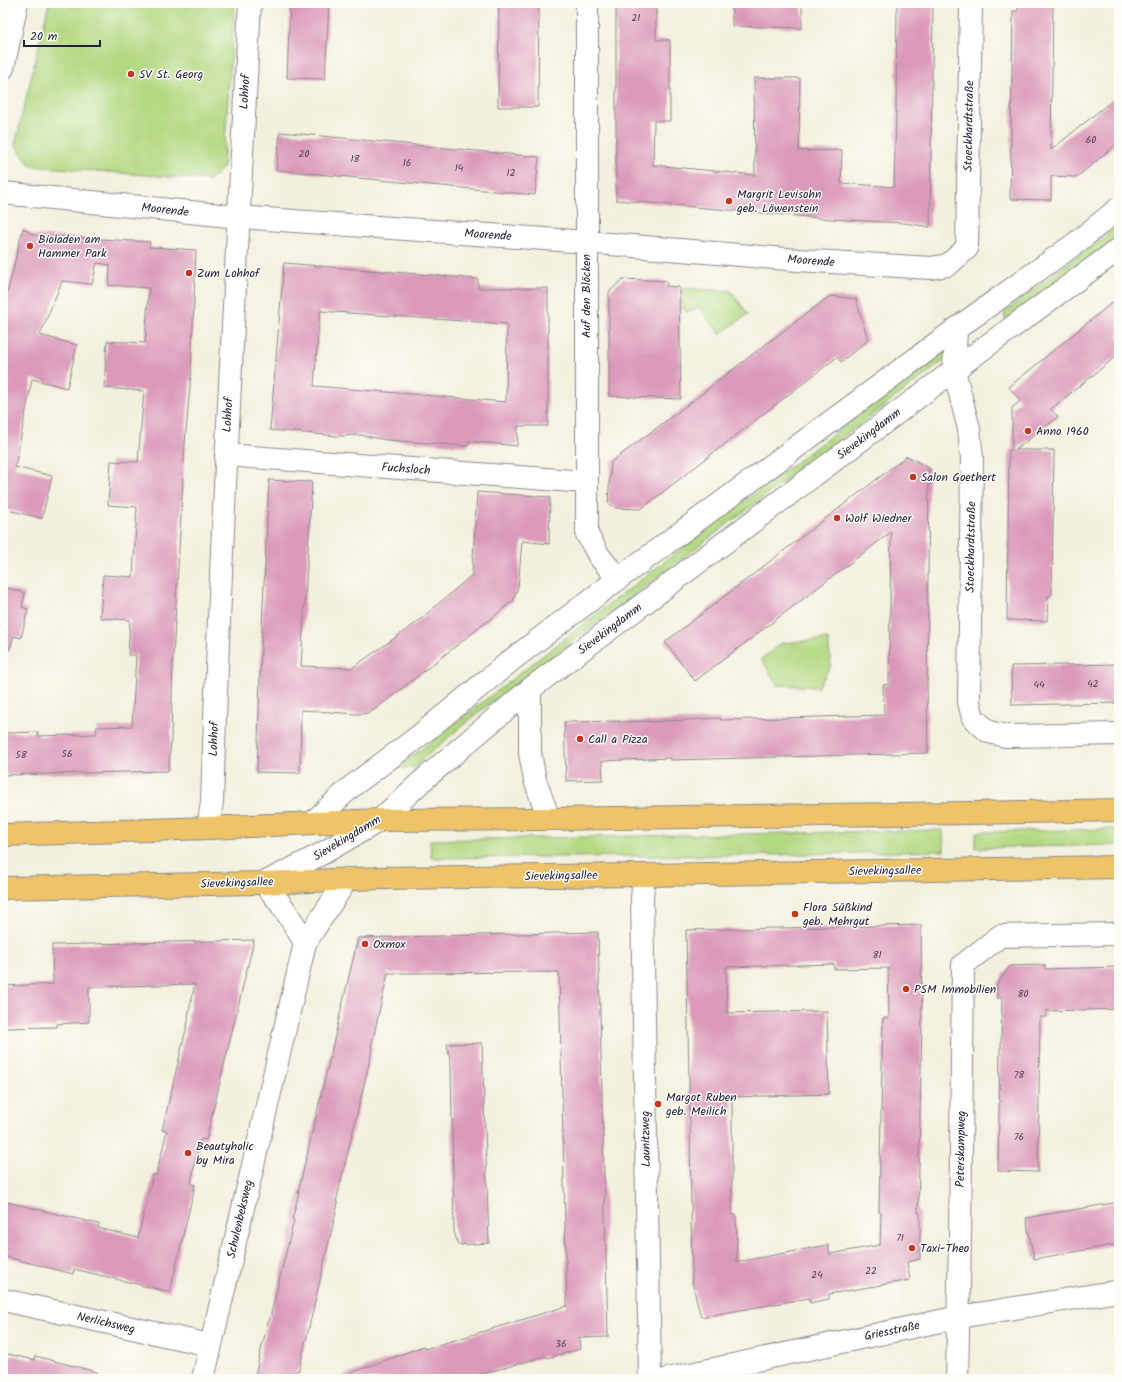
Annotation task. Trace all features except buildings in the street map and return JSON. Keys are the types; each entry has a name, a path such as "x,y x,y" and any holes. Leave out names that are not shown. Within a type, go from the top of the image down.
{"main road":[{"path":"3,835 380,820 955,814 1119,810"},
{"name":"Sievekingsallee","path":"3,888 264,883 347,879 1119,867"}],"street":[{"path":"3,68 17,3"},
{"name":"Lohhof","path":"208,828 212,802 226,455 250,3"},
{"name":"Auf den Blöcken","path":"587,3 587,534 599,556 618,579"},
{"name":"Stoeckhardtstraße","path":"967,248 971,3"},
{"name":"Moorende","path":"3,194 239,217 586,242 798,260 931,268 948,265 967,248"},
{"path":"312,823 351,787 419,736 513,659 618,579 956,329 1076,243 1119,208"},
{"name":"Sievekingdamm","path":"264,883 323,853 380,820 422,781 530,689 954,370 1119,250"},
{"path":"954,370 956,329"},
{"name":"Stoeckhardtstraße","path":"954,370 970,428 972,458 969,702 973,718 989,732 1006,736 1119,734"},
{"name":"Fuchsloch","path":"226,455 586,482"},
{"path":"530,689 530,753 535,780 549,819"},
{"name":"Launitzweg","path":"644,875 642,899 650,1379"},
{"name":"Schulenbeksweg","path":"203,1379 305,943 347,879"},
{"path":"264,883 279,900 305,943"},
{"name":"Peterskampweg","path":"957,1379 963,965 1000,936 1119,934"},
{"name":"Griesstraße","path":"667,1379 959,1317 1119,1291"},
{"name":"Nerlichsweg","path":"3,1300 210,1346"}],"green space":[{"name":"SV St. Georg","path":"49,3 235,3 223,168 210,180 31,166 15,145"},
{"path":"1119,225 1119,235 1005,319 1004,312"},
{"path":"681,288 731,291 748,314 720,334 698,306 693,311 687,312 682,308"},
{"path":"944,351 950,356 479,712 425,757 415,768 397,768 677,552"},
{"path":"828,639 831,666 818,687 778,685 761,659 782,643"},
{"path":"1119,829 1119,845 976,848 976,832"},
{"path":"943,830 944,851 772,855 431,858 430,840"}],"place":[{"name":"SV St. Georg","path":"131,74"},
{"name":"Margrit Levisohn geb. Löwenstein","path":"729,201"},
{"name":"Bioladen am Hammer Park","path":"30,246"},
{"name":"Zum Lohhof","path":"189,273"},
{"name":"Anno 1960","path":"1028,431"},
{"name":"Salon Goethert","path":"913,477"},
{"name":"Wolf Wiedner","path":"837,518"},
{"name":"Call a Pizza","path":"580,739"},
{"name":"Flora Süßkind geb. Mehrgut","path":"795,914"},
{"name":"Oxmox","path":"365,944"},
{"name":"PSM Immobilien","path":"906,989"},
{"name":"Margot Ruben geb. Meilich","path":"658,1104"},
{"name":"Beautyholic by Mira","path":"188,1153"},
{"name":"Taxi-Theo","path":"912,1248"}]}
